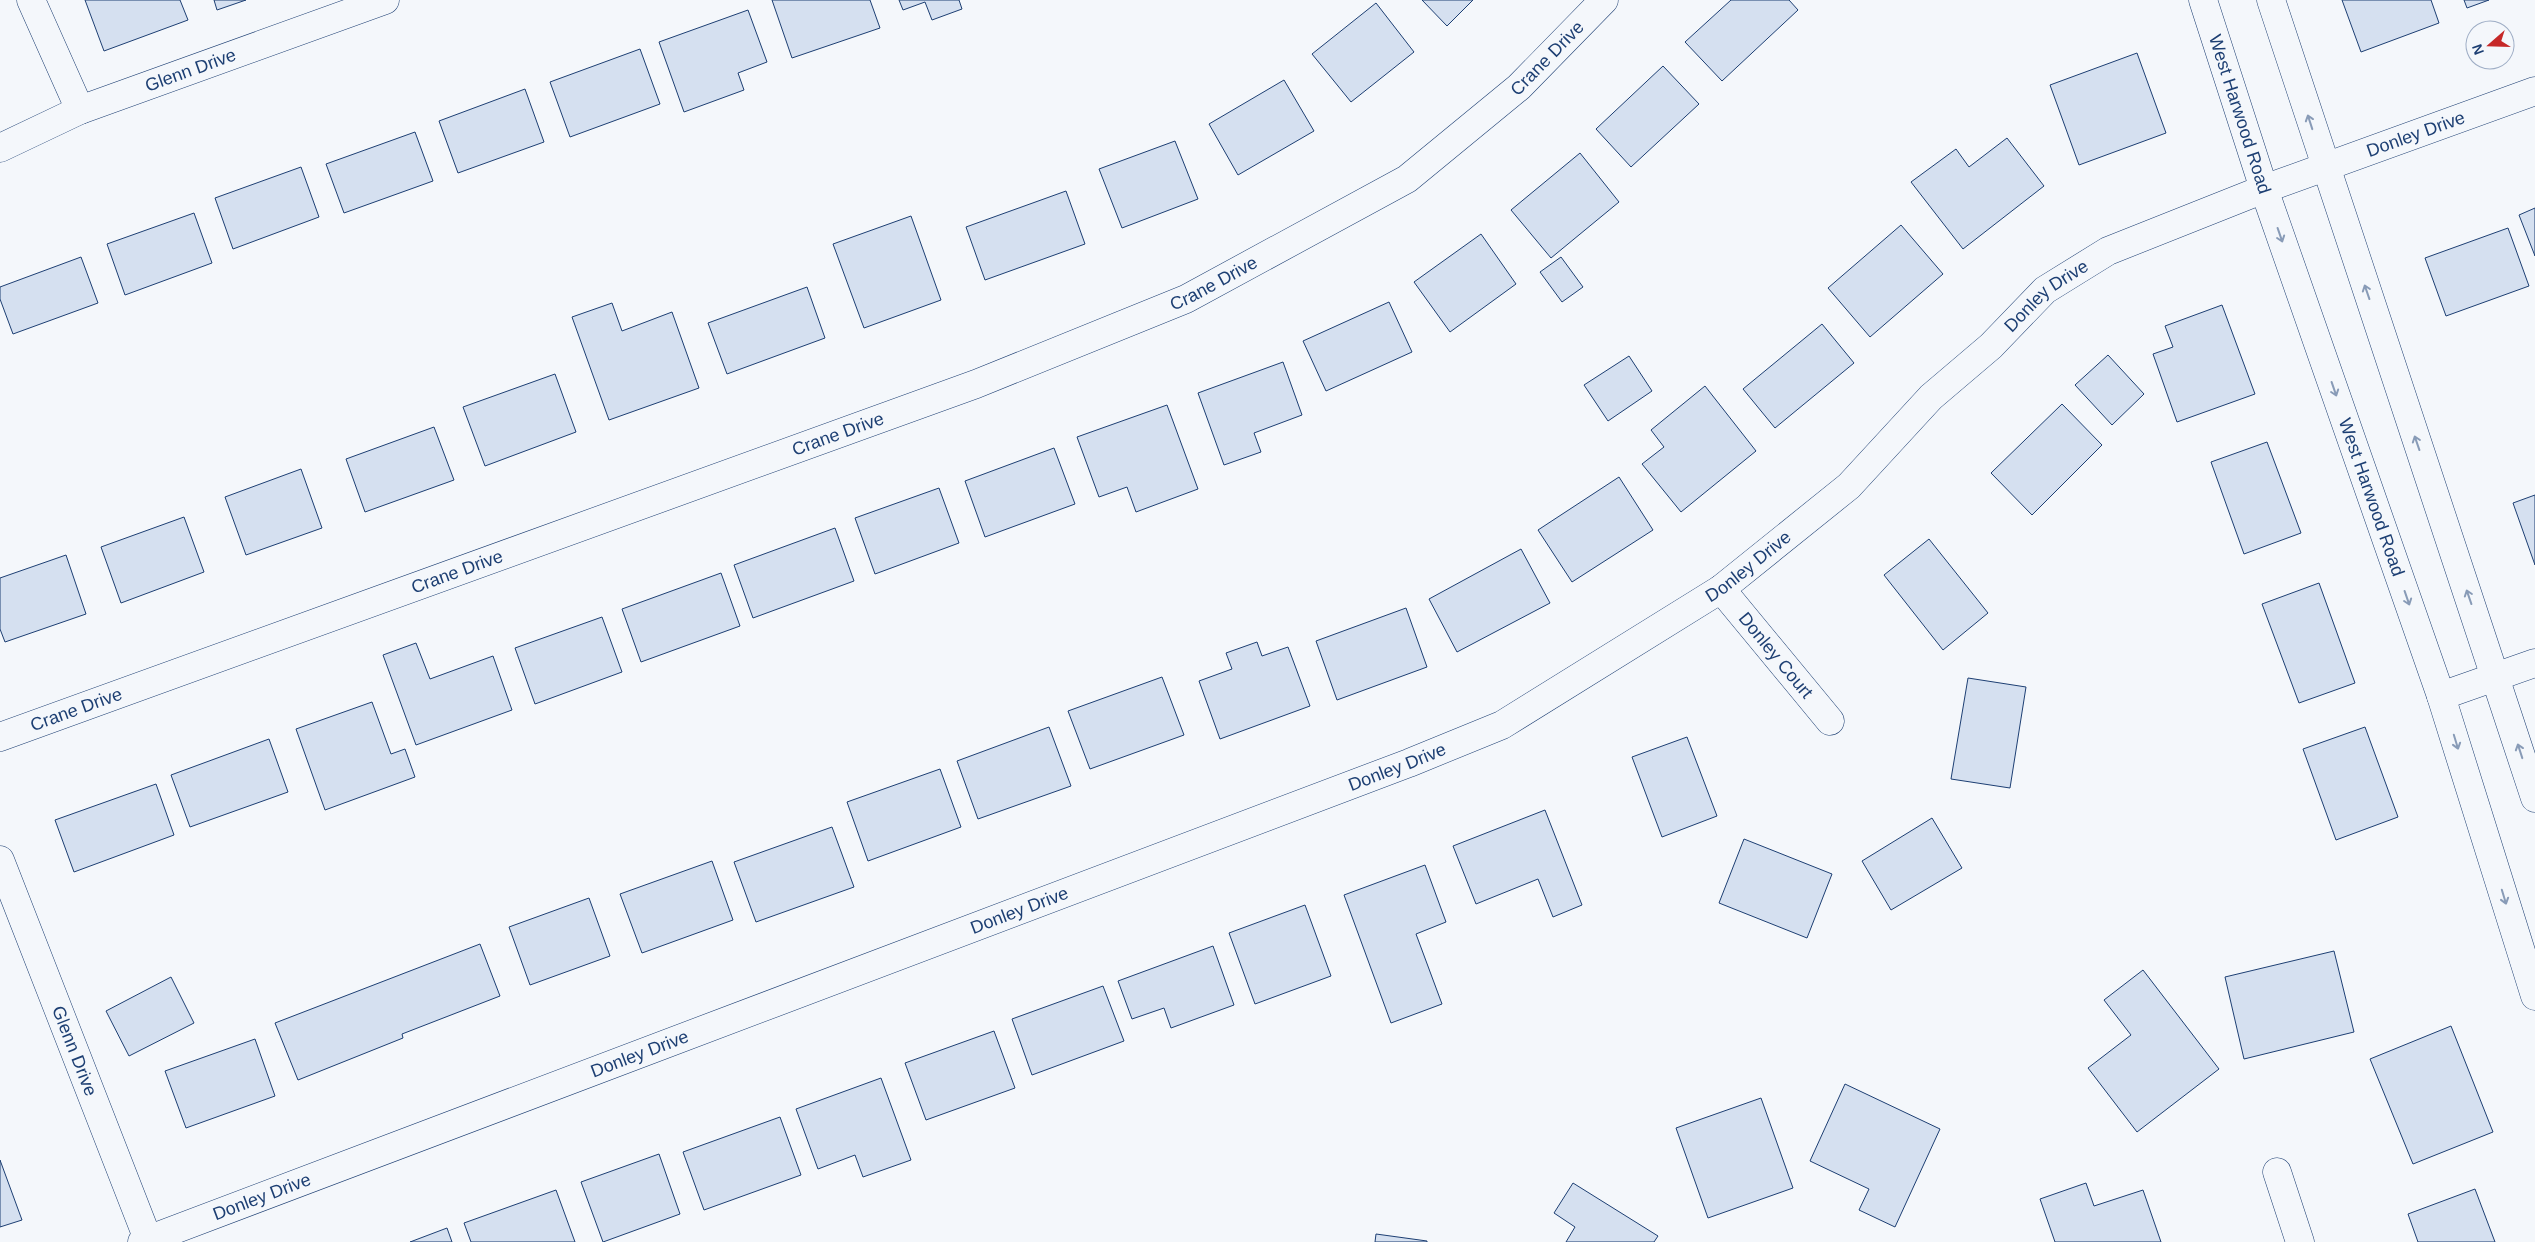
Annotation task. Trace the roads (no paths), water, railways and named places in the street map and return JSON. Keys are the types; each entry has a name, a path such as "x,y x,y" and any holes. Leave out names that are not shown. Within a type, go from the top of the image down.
{"street":[{"path":"31,0 80,110"},
{"name":"Glenn Drive","path":"0,148 80,110 385,0"},
{"name":"Crane Drive","path":"0,737 976,384 1186,299 1407,179 1519,88 1604,0"},
{"name":"West Harwood Road","path":"2203,0 2264,189 2441,696 2535,996"},
{"path":"2271,0 2535,798"},
{"name":"Donley Drive","path":"147,1241 1400,767 1502,725 1721,589 1849,486 1931,398 1991,346 2045,290 2108,251 2264,189 2535,91"},
{"name":"Donley Court","path":"1721,589 1830,721"},
{"path":"2441,696 2535,663"},
{"name":"Glenn Drive","path":"0,860 147,1241"},
{"path":"2276,1172 2300,1242"}]}
